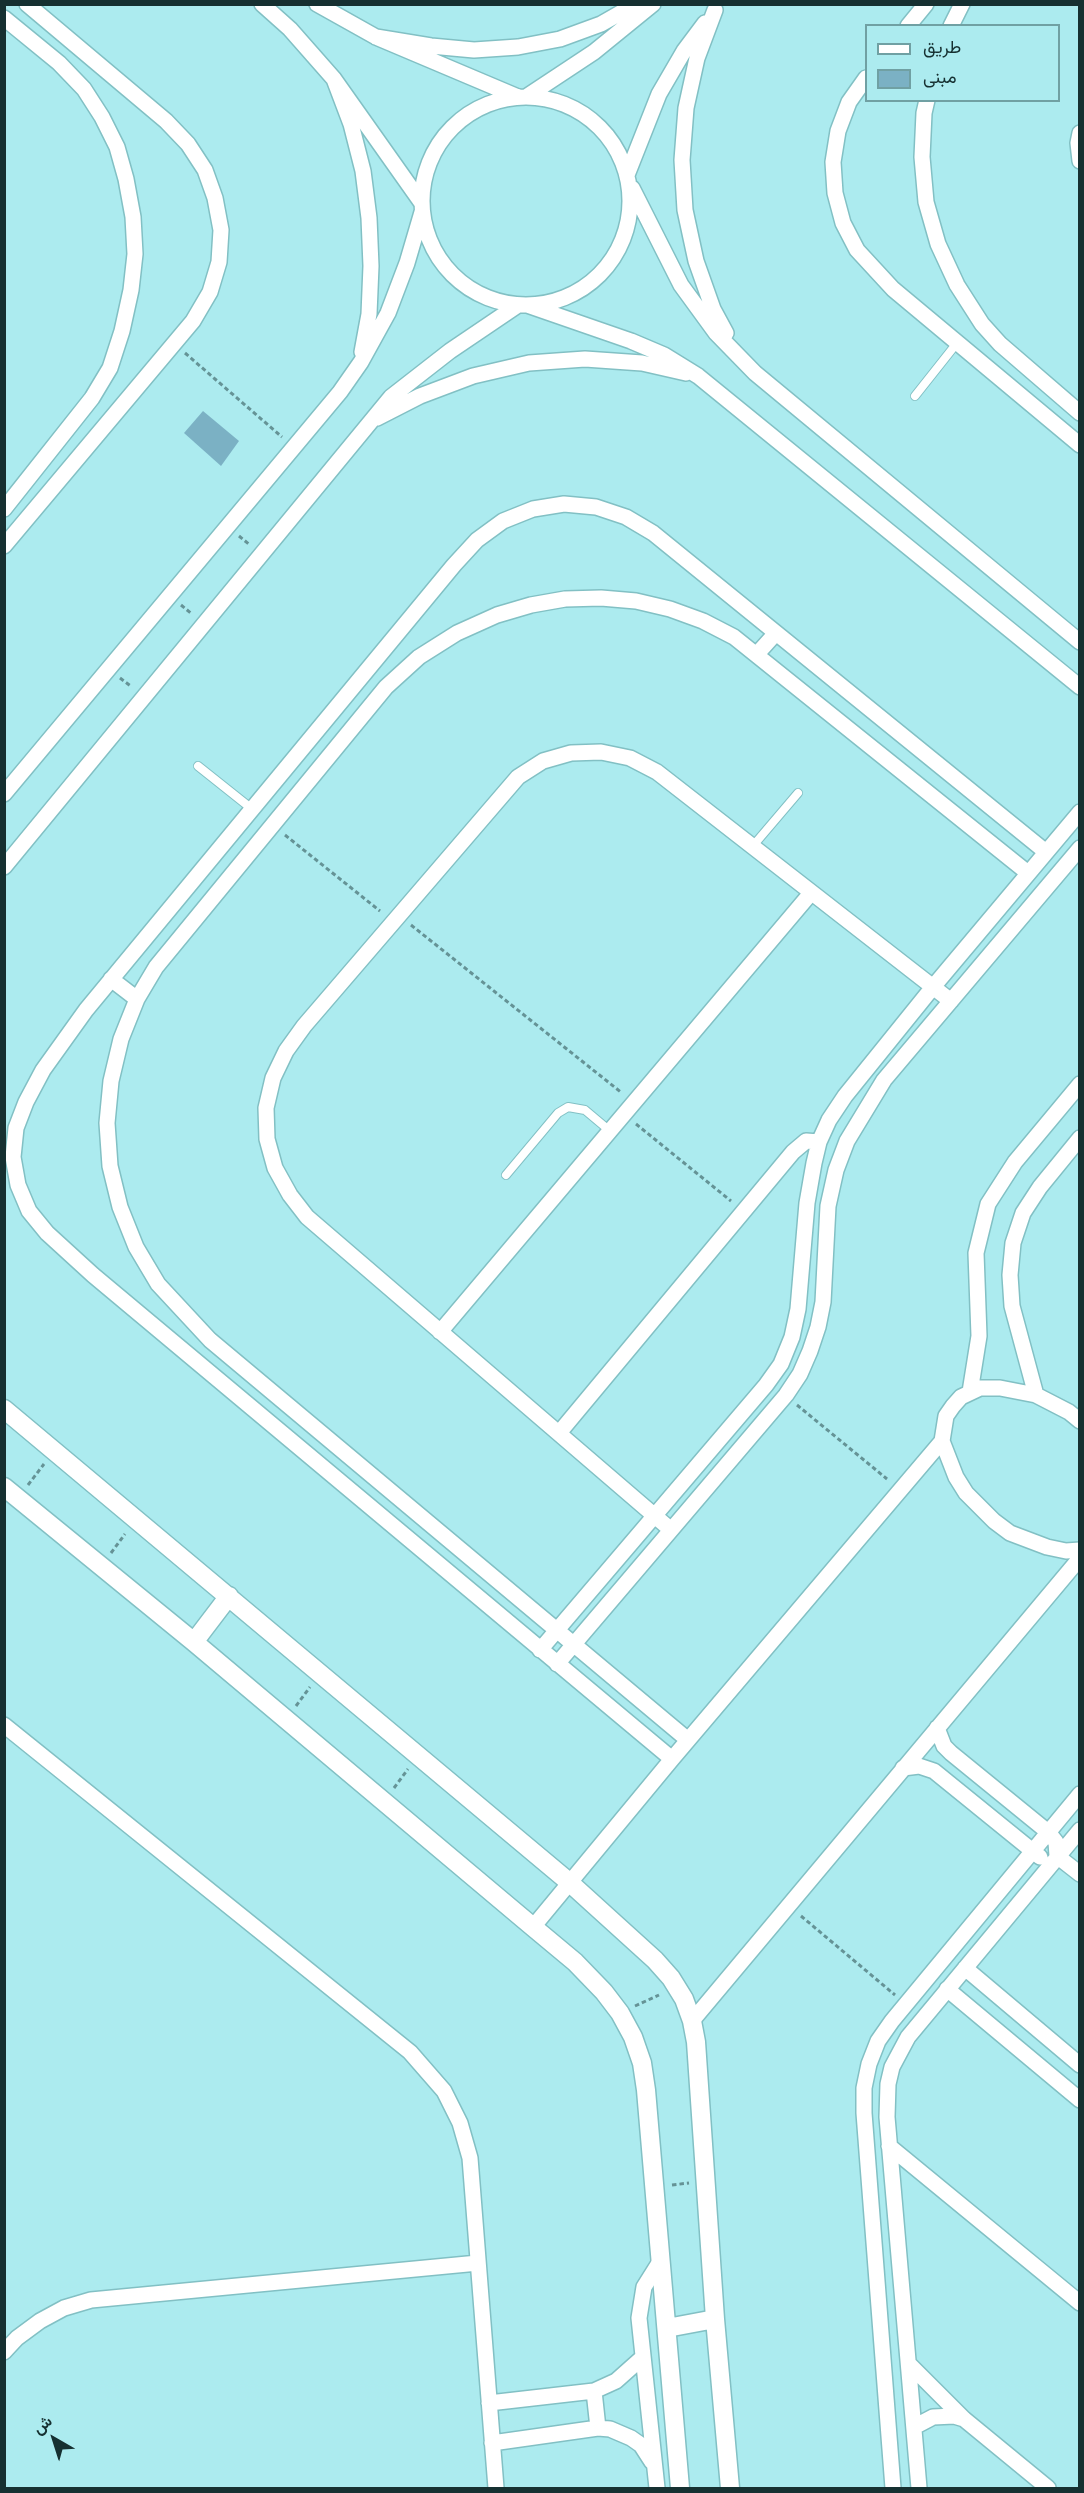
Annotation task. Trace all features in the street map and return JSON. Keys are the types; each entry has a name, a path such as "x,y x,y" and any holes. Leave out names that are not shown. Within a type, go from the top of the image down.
{"street":[{"path":"4,546 193,321 210,292 219,262 221,230 215,198 205,170 188,144 166,121 27,4"},
{"path":"262,4 290,29 334,79 422,207 426,232 445,268 477,294 496,302 522,305 541,305 568,297 591,283 610,263 624,239 630,212 628,179 651,111 670,74 717,7"},
{"path":"318,4 376,38 522,97 560,103 592,119 608,136 621,156 628,179 681,285 710,325 737,354 755,373 1080,642"},
{"path":"376,38 474,50 518,47 560,39 601,24 636,4"},
{"path":"4,794 295,448 361,362 388,313 407,263 422,207 424,176 434,152 449,131 469,114 492,102 522,97 594,52 653,4"},
{"path":"910,24 926,4"},
{"path":"952,24 962,4"},
{"path":"717,7 697,58 686,108 682,159 685,200 696,261 713,309 737,354"},
{"path":"4,18 59,63 84,89 102,117 117,147 126,179 133,217 135,254 131,290 122,331 110,368 92,398 4,509"},
{"path":"334,79 351,124 369,218 371,266 361,362"},
{"path":"865,81 849,102 838,131 833,162 835,193 843,223 857,250 894,289 1080,445"},
{"path":"927,102 922,157 926,202 938,244 957,285 982,324 1000,344 1080,413"},
{"path":"1080,133 1078,143 1080,161"},
{"path":"522,305 631,341 664,355 698,376 1080,687"},
{"path":"4,867 391,397 418,374 522,305"},
{"path":"983,364 1000,344"},
{"path":"369,422 420,396 473,376 529,363 585,359 642,363 698,376"},
{"path":"29,480 48,494"},
{"path":"672,1760 93,1275 47,1233 29,1211 18,1185 13,1157 16,1128 26,1102 43,1070 63,1040 454,565 477,540 503,521 533,509 564,504 596,507 626,517 654,533 1046,852"},
{"path":"688,1740 210,1340 158,1284 136,1247 120,1208 110,1166 107,1123 111,1081 121,1039 137,999 173,944 386,687 419,657 457,633 497,615 531,605 566,599 601,598 636,601 670,609 703,621 734,637 1028,873"},
{"path":"757,654 776,633"},
{"path":"670,1529 307,1217 290,1195 275,1168 267,1139 266,1108 273,1078 286,1051 304,1026 395,918 518,777 543,761 572,753 601,752 630,758 657,772 951,1001"},
{"path":"252,809 272,824"},
{"path":"540,1650 766,1385 781,1364 792,1337 798,1309 807,1203 819,1142 845,1096 1080,812"},
{"path":"557,1664 786,1395 807,1359 818,1327 823,1302 828,1206 836,1170 847,1141 884,1080 1080,848"},
{"path":"441,1332 811,893"},
{"path":"111,980 137,999"},
{"path":"970,1392 979,1336 976,1253 988,1204 1015,1162 1080,1084"},
{"path":"1036,1395 1012,1306 1010,1275 1013,1243 1023,1213 1040,1187 1080,1137"},
{"path":"559,1433 799,1145 806,1141 819,1142"},
{"path":"1080,1421 1069,1412 1036,1395 990,1387 970,1392 953,1406 946,1416 942,1441 952,1468 966,1493 993,1521 1017,1536 1047,1547 1066,1551 1080,1550"},
{"path":"4,1409 569,1882 655,1960 677,1987 692,2021 698,2063 715,2319 730,2488"},
{"path":"534,1927 688,1740 942,1441"},
{"path":"11,1493 194,1642 575,1962 604,1992 620,2013 633,2037 642,2063 662,2260 681,2488"},
{"path":"692,2021 1080,1558"},
{"path":"194,1642 229,1596"},
{"path":"4,1725 410,2052 428,2070 453,2106 470,2158 496,2488"},
{"path":"937,1728 944,1746 1048,1832 1056,1842 1057,1856 1080,1874"},
{"path":"903,1768 918,1766 934,1771 1032,1852 1047,1858 1057,1856"},
{"path":"893,2488 864,2088 869,2064 878,2041 906,2004 1080,1794"},
{"path":"920,2488 889,2146 887,2092 892,2067 908,2037 1080,1830"},
{"path":"965,1968 1080,2065"},
{"path":"947,1989 1080,2100"},
{"path":"878,2041 899,2052"},
{"path":"889,2146 1080,2304"},
{"path":"657,2488 639,2318 641,2297 648,2277 662,2260"},
{"path":"4,2352 17,2338 40,2321 64,2308 91,2300 478,2263"},
{"path":"878,2288 902,2285"},
{"path":"880,2320 904,2316"},
{"path":"667,2328 715,2319"},
{"path":"489,2403 594,2391 616,2381 643,2357"},
{"path":"909,2364 964,2419 1048,2488"},
{"path":"594,2391 598,2428"},
{"path":"914,2427 933,2417 954,2416 964,2419"},
{"path":"492,2444 598,2428 632,2438 648,2454 654,2465"}],"lane":[{"path":"915,396 957,342"},
{"path":"198,766 252,809"},
{"path":"752,847 798,793"},
{"path":"506,1175 558,1113 568,1107 585,1110 610,1131"}],"path":[{"path":"175,344 295,448"},
{"path":"229,527 261,554"},
{"path":"170,597 204,623"},
{"path":"110,669 144,696"},
{"path":"272,824 395,918 629,1108 744,1212"},
{"path":"786,1395 900,1490"},
{"path":"11,1493 55,1451"},
{"path":"101,1567 137,1519"},
{"path":"285,1719 320,1673"},
{"path":"383,1801 419,1756"},
{"path":"788,1905 906,2004"},
{"path":"620,2013 677,1987"},
{"path":"655,2186 706,2182"}],"building":[{"path":"203,411 239,441 221,466 184,433"}]}
